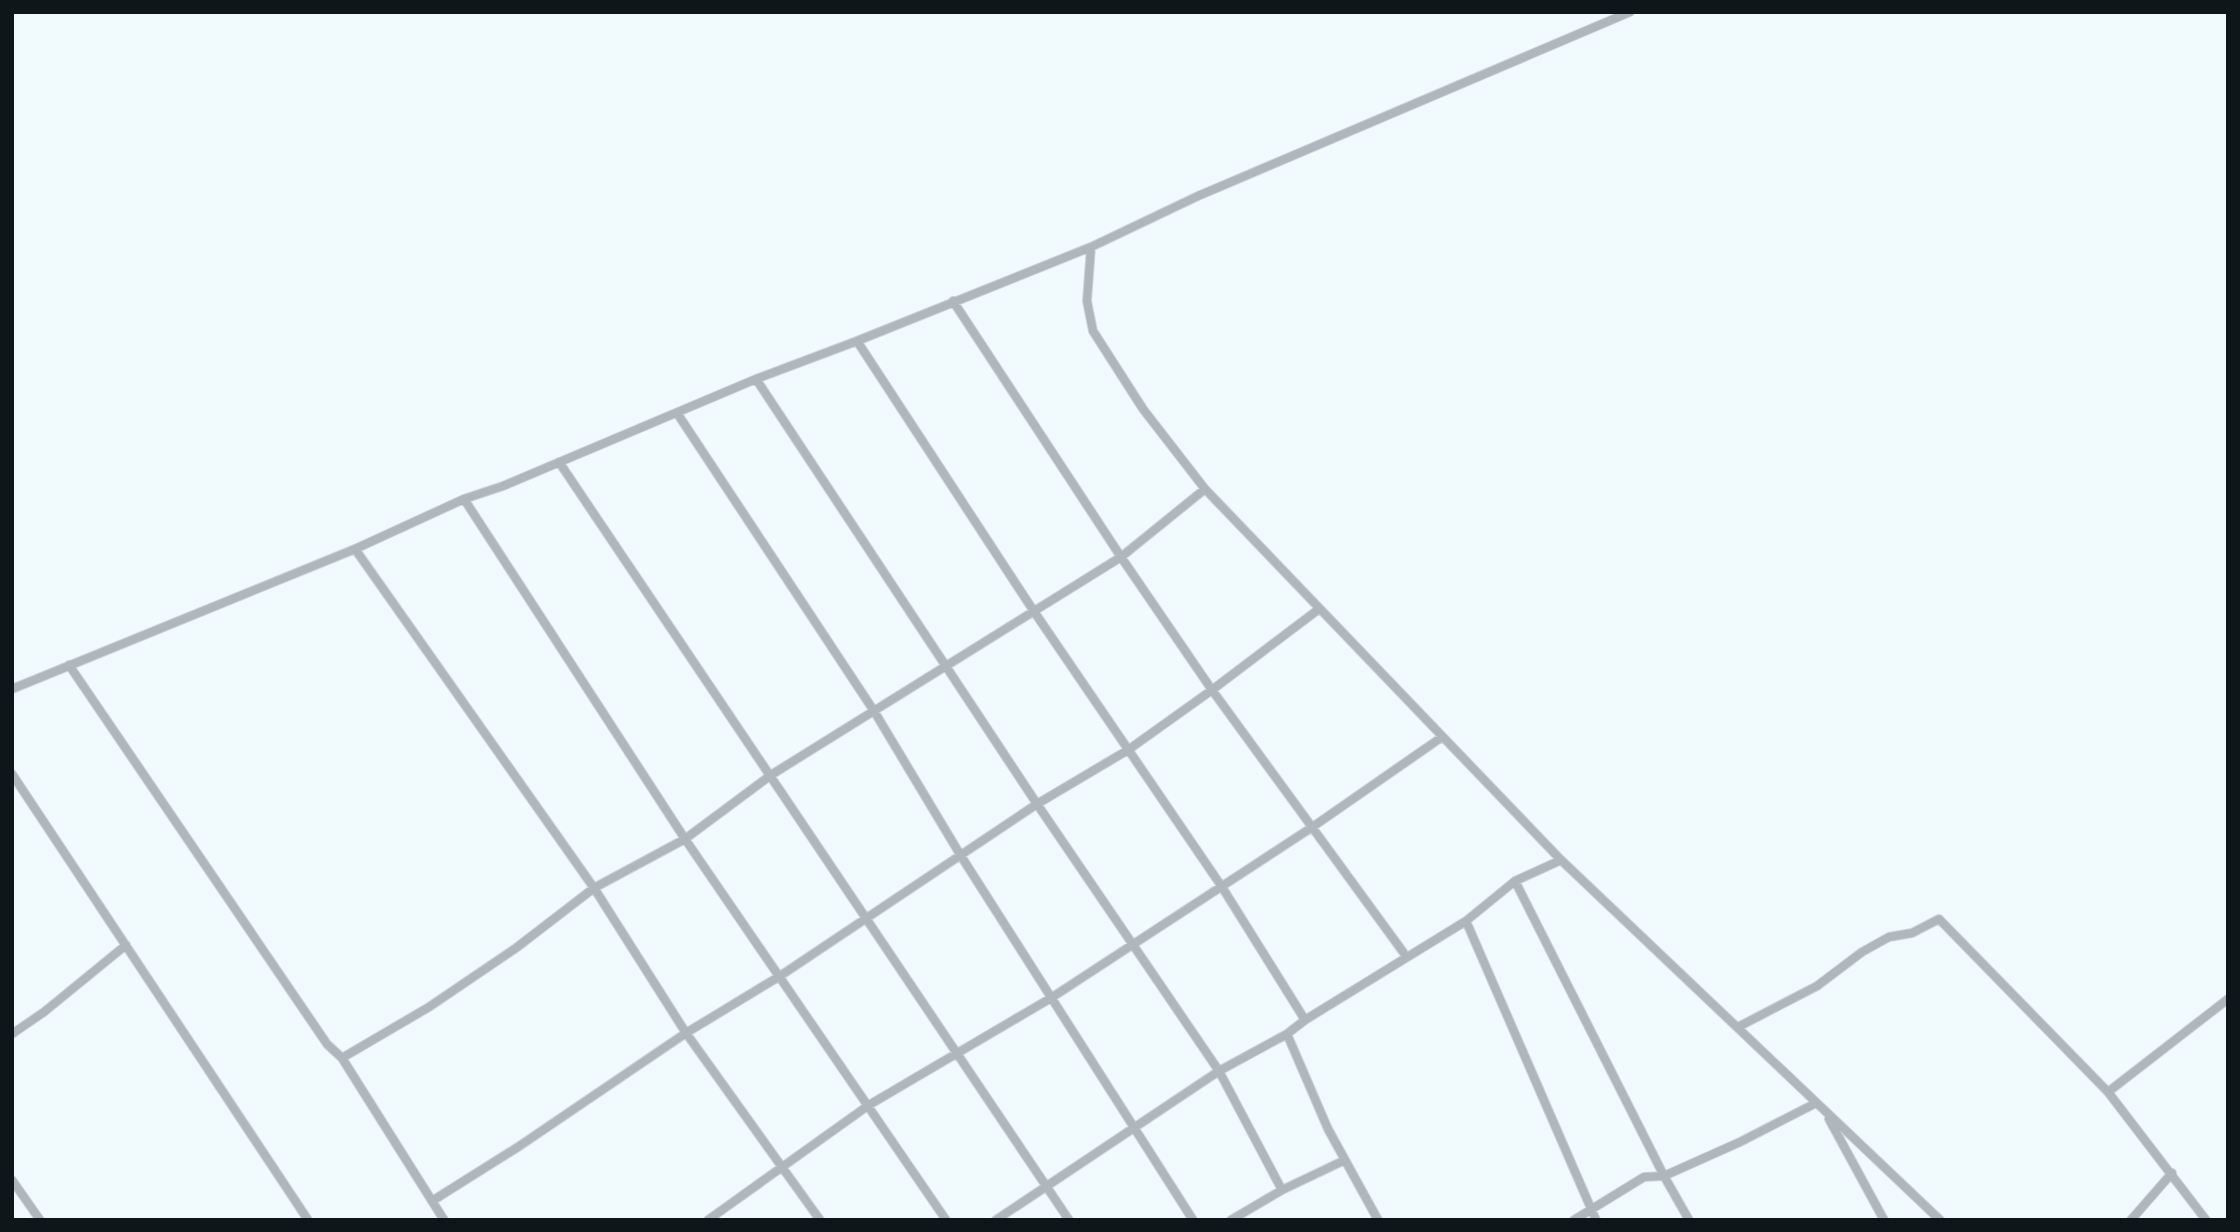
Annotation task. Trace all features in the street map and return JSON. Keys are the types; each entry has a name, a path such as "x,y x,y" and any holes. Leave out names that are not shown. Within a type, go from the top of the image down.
{"street":[{"path":"12,689 355,549 464,499 503,486 756,379 1091,247 1198,196 1630,12"},
{"path":"1091,247 1087,301 1093,331 1143,409 1205,489 1561,860 1940,1220"},
{"path":"953,301 1212,690 1406,956"},
{"path":"857,341 1033,610 1222,887 1305,1020"},
{"path":"756,379 1037,804 1219,1071 1282,1190"},
{"path":"677,413 874,711 961,856 1193,1220"},
{"path":"559,462 1069,1220"},
{"path":"342,1058 429,1007 516,948 594,888 685,839 771,775 1121,557 1205,489"},
{"path":"464,499 685,839 946,1220"},
{"path":"355,549 594,888 686,1033 820,1220"},
{"path":"432,1201 686,1033 780,976 1037,804 1128,750 1319,609"},
{"path":"69,665 327,1044 342,1058 444,1220"},
{"path":"708,1220 869,1105 1051,998 1311,828 1442,737"},
{"path":"12,774 308,1220"},
{"path":"996,1220 1219,1071 1287,1034 1305,1020 1466,920 1515,881 1561,860"},
{"path":"1515,881 1664,1176 1689,1220"},
{"path":"1738,1027 1817,986 1862,952 1889,937 1912,933 1939,919 2108,1093 2206,1220"},
{"path":"1466,920 1597,1220"},
{"path":"12,1034 44,1013 126,946"},
{"path":"2108,1093 2228,999"},
{"path":"1287,1034 1328,1129 1378,1220"},
{"path":"1574,1220 1644,1177 1664,1176 1740,1142 1816,1103"},
{"path":"1824,1110 1884,1220"},
{"path":"1231,1220 1282,1190 1345,1160"},
{"path":"2132,1220 2172,1173"},
{"path":"12,1180 40,1220"}]}
